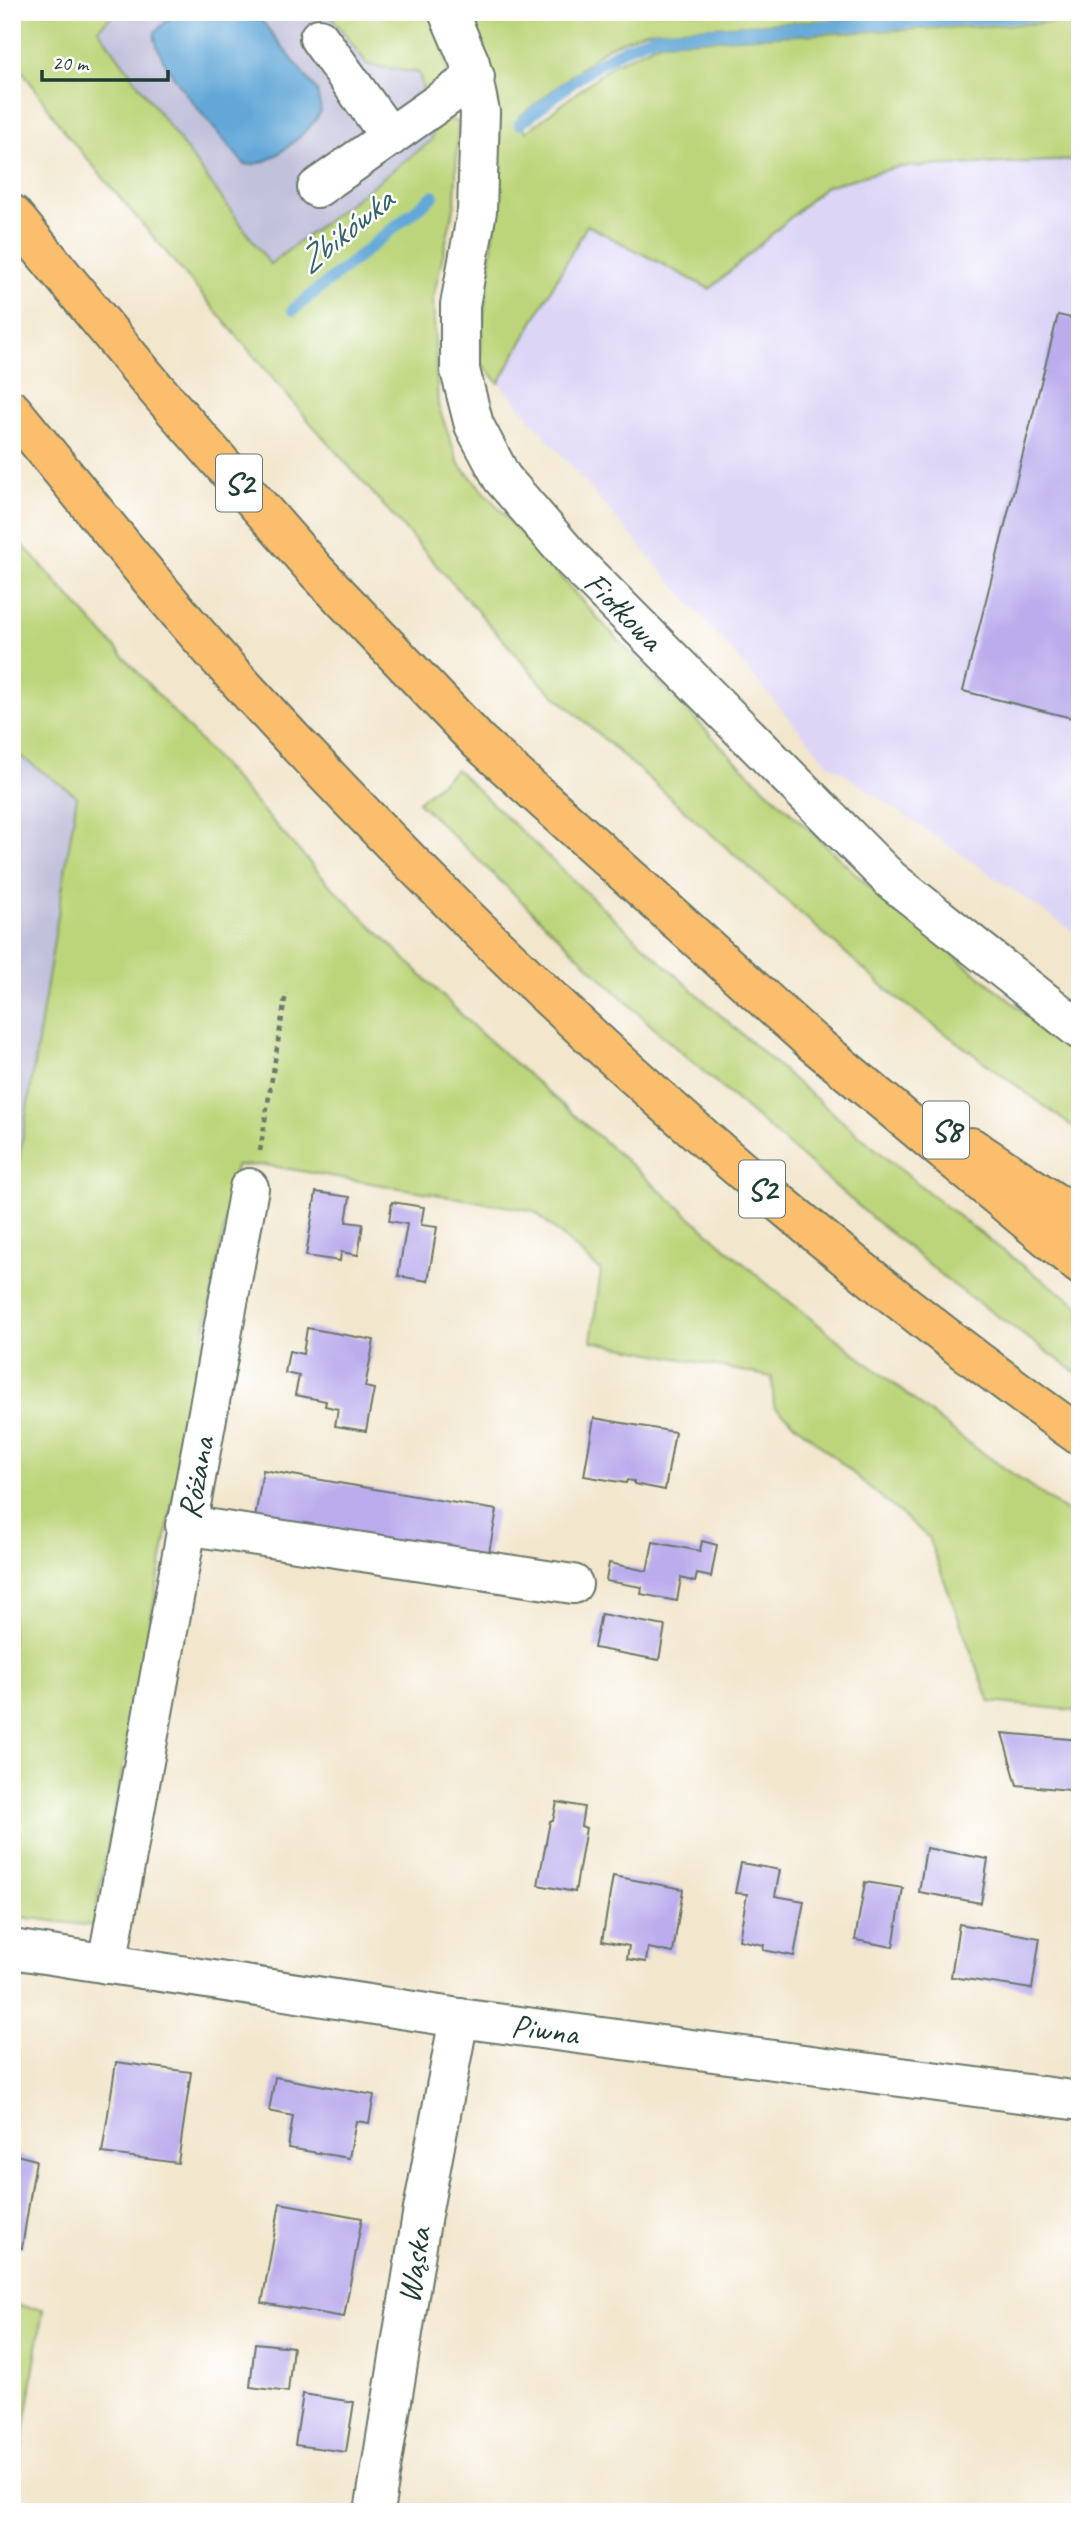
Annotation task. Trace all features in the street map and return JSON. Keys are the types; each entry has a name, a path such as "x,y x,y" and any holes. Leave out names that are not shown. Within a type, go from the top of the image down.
{"highway":[{"name":"S2","path":"12,214 157,390 316,571 479,742 811,1041 1080,1265"},
{"name":"S2","path":"12,410 101,520 245,688 466,918 727,1160 968,1356 1080,1436"},
{"name":"S8","path":"811,1041 1080,1219"}],"street":[{"name":"Fiołkowa","path":"447,12 470,63 480,112 481,159 477,211 460,305 460,370 474,425 502,478 572,559 891,880 1033,996 1080,1030"},
{"path":"319,37 390,137"},
{"path":"317,188 390,137 470,63"},
{"name":"Różana","path":"107,1964 185,1525 249,1188"},
{"path":"185,1525 573,1584"},
{"name":"Piwna","path":"12,1949 459,2018 1080,2101"},
{"name":"Wąska","path":"374,2512 422,2215 459,2018"}],"path":[{"path":"249,1188 261,1143 286,993"}],"shaded area":[{"path":"116,12 328,12 368,65 419,73 424,95 437,116 431,141 270,265 98,28"},
{"path":"1080,160 1080,936 828,763 499,383 587,224 710,289 826,186 897,167"},
{"path":"12,750 77,796 12,1204"}],"green space":[{"path":"12,12 116,12 98,29 270,264 431,141 437,116 458,122 455,203 433,298 438,405 459,464 601,622 732,757 874,891 1080,1057 1080,1132 894,996 542,684 307,419 67,135 12,56"},
{"path":"328,12 430,12 440,35 448,72 442,81 424,94 419,73 368,65"},
{"path":"577,12 962,12 645,31 606,48 519,117 526,132 612,65 660,42 1080,21 1080,160 897,167 826,186 710,289 587,225 499,383 480,362 498,187 500,144 497,101 488,59 472,18"},
{"path":"12,533 328,883 478,1031 766,1283 963,1439 1080,1521 1080,1711 990,1702 928,1537 774,1406 772,1377 591,1341 601,1271 534,1211 266,1165 236,1166 93,1926 12,1916 12,1204 77,796 12,750"},
{"path":"456,769 552,861 798,1084 962,1219 1080,1306 1080,1375 955,1286 871,1217 659,1033 418,802"},
{"path":"12,2305 43,2309 12,2512"}],"water":[{"path":"176,12 255,12 317,91 321,111 316,119 299,138 276,155 254,164 244,164 206,119 164,61 155,32"}],"building":[{"path":"1058,315 1080,320 1080,720 963,691"},
{"path":"316,1192 350,1197 346,1222 363,1224 358,1255 341,1252 340,1261 306,1256"},
{"path":"392,1202 424,1207 421,1225 437,1227 428,1281 398,1276 407,1224 389,1221"},
{"path":"307,1328 374,1340 365,1387 374,1389 366,1431 335,1426 338,1409 325,1406 326,1401 295,1395 299,1376 285,1373 289,1351 303,1354"},
{"path":"594,1418 675,1432 665,1490 634,1484 634,1481 627,1480 626,1483 584,1476"},
{"path":"263,1470 497,1510 487,1563 254,1524"},
{"path":"702,1541 717,1545 711,1577 697,1574 695,1582 681,1578 677,1601 641,1594 642,1587 606,1581 609,1563 647,1571 653,1542 700,1551"},
{"path":"601,1614 665,1626 659,1660 594,1648"},
{"path":"1002,1733 1080,1740 1080,1791 1017,1785"},
{"path":"557,1802 584,1807 581,1826 586,1828 575,1892 538,1885 550,1821 553,1821"},
{"path":"926,1848 988,1859 981,1903 919,1892"},
{"path":"741,1863 780,1870 775,1896 804,1901 794,1956 763,1950 764,1945 739,1940 747,1894 735,1893"},
{"path":"613,1876 683,1889 673,1953 648,1948 646,1962 627,1959 629,1946 602,1941"},
{"path":"865,1882 903,1888 893,1947 855,1940"},
{"path":"959,1924 1040,1938 1032,1989 951,1977"},
{"path":"116,2062 191,2072 178,2163 102,2153"},
{"path":"275,2077 374,2095 369,2123 356,2121 349,2158 288,2148 293,2116 269,2111"},
{"path":"12,2154 36,2160 22,2248 16,2247 14,2264"},
{"path":"280,2203 362,2218 344,2317 262,2303"},
{"path":"255,2343 293,2347 288,2392 250,2387"},
{"path":"303,2394 354,2402 346,2452 295,2445"}],"waterway":[{"name":"Żbikówka","path":"520,124 601,62 656,36 1080,13"},
{"name":"Żbikówka","path":"293,310 433,196"}]}
